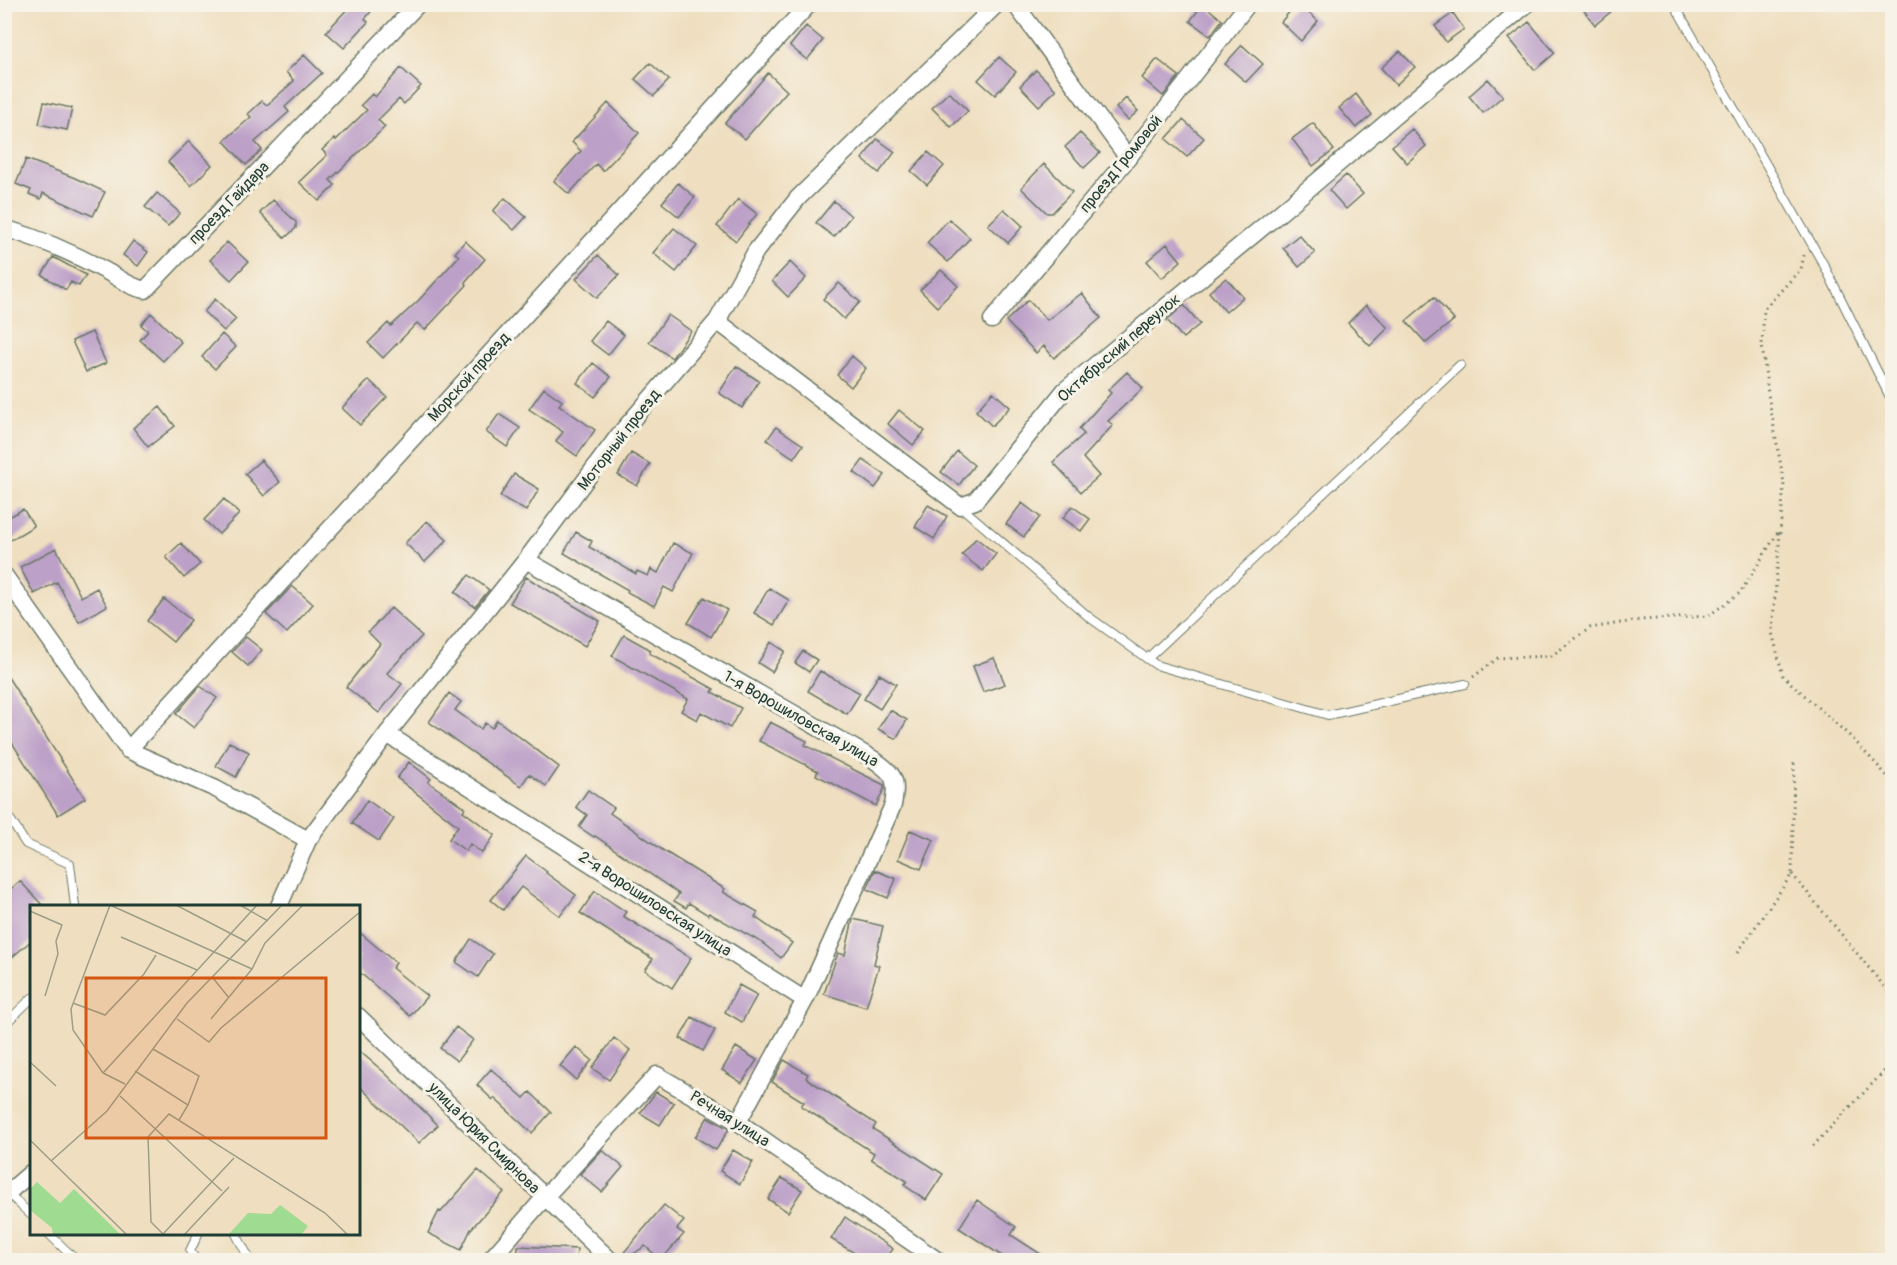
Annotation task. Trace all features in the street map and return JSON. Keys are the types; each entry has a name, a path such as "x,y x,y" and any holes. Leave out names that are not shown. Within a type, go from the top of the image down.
{"street":[{"name":"проезд Гайдара","path":"4,228 22,233 104,270 133,288 145,290 418,4"},
{"name":"Морской проезд","path":"128,750 809,4"},
{"name":"Моторный проезд","path":"279,905 308,840 387,734 526,560 619,435 717,321 756,251 798,198 997,4"},
{"path":"1015,4 1128,158"},
{"name":"проезд Громовой","path":"992,320 1128,158 1248,4"},
{"name":"Октябрьский переулок","path":"960,506 975,501 1065,390 1281,212 1527,4"},
{"path":"717,321 960,506"},
{"name":"1-я Ворошиловская улица","path":"526,560 873,759 891,772 896,786 893,805 805,1000"},
{"path":"4,575 128,750 216,789 308,840"},
{"name":"2-я Ворошиловская улица","path":"387,734 805,1000"},
{"path":"738,1122 805,1000"},
{"name":"улица Юрия Смирнова","path":"360,1018 610,1260"},
{"name":"Речная улица","path":"545,1197 657,1075 738,1122 938,1260"},
{"path":"6,1195 30,1174"},
{"path":"490,1260 545,1197"}],"lane":[{"path":"1674,4 1809,239 1893,401"},
{"path":"1147,659 1460,365"},
{"path":"960,506 1089,617 1156,665 1328,715 1465,684"},
{"path":"4,810 26,844 70,864 75,905"},
{"path":"4,1025 30,1000"},
{"path":"6,1195 30,1214"},
{"path":"51,1235 76,1260"},
{"path":"196,1260 190,1251 197,1235"},
{"path":"237,1235 250,1260"}],"path":[{"path":"1809,239 1801,269 1764,309 1762,345 1784,483 1772,632 1783,676 1853,740 1893,781"},
{"path":"1465,684 1498,658 1551,656 1590,628 1640,620 1708,616 1740,593 1782,527"},
{"path":"1738,952 1792,874 1794,762"},
{"path":"1792,874 1893,996"},
{"path":"1814,1146 1893,1062"}],"building":[{"path":"352,4 377,4 365,19 368,22 344,48 326,32"},
{"path":"1203,4 1222,20 1210,36 1190,21"},
{"path":"1296,4 1299,4 1318,21 1301,41 1281,22"},
{"path":"1579,4 1620,4 1595,25"},
{"path":"1453,13 1464,29 1446,42 1435,26"},
{"path":"1529,22 1555,53 1535,70 1509,38"},
{"path":"806,26 823,40 807,60 790,46"},
{"path":"1242,45 1263,64 1246,82 1225,64"},
{"path":"1400,51 1415,67 1396,85 1381,68"},
{"path":"304,55 322,73 285,107 289,112 255,142 262,150 246,165 224,141 251,117 248,114 262,101 267,105 294,81 286,72"},
{"path":"999,57 1016,72 995,95 978,80"},
{"path":"1157,59 1179,76 1163,96 1142,78"},
{"path":"650,63 669,80 654,96 635,79"},
{"path":"401,68 421,86 404,104 399,99 378,120 385,127 330,180 335,185 319,201 299,182 327,155 322,150 334,139 336,140 367,110 361,105 372,94 375,97"},
{"path":"1036,70 1056,90 1039,106 1020,86"},
{"path":"768,73 787,91 745,139 725,123"},
{"path":"1488,79 1503,96 1483,113 1469,96"},
{"path":"949,92 968,111 951,127 932,108"},
{"path":"1356,94 1372,115 1356,128 1339,108"},
{"path":"1126,98 1138,111 1128,120 1116,108"},
{"path":"44,102 72,108 67,130 39,124"},
{"path":"608,103 639,133 603,171 596,164 569,194 554,181 581,151 572,142"},
{"path":"1183,120 1204,138 1187,157 1166,139"},
{"path":"1313,123 1334,150 1313,166 1292,139"},
{"path":"1412,129 1426,146 1407,163 1392,146"},
{"path":"1080,133 1100,153 1084,168 1065,147"},
{"path":"877,139 895,152 879,173 862,159"},
{"path":"189,141 212,165 191,186 168,162"},
{"path":"928,152 944,166 927,185 911,171"},
{"path":"26,159 105,192 93,216 43,193 41,199 29,194 31,190 16,184"},
{"path":"1044,164 1072,192 1052,213 1047,213 1021,188"},
{"path":"1346,175 1363,194 1346,209 1329,190"},
{"path":"678,183 695,197 679,217 662,203"},
{"path":"157,193 180,213 168,226 145,207"},
{"path":"505,198 526,217 514,230 493,211"},
{"path":"738,199 757,214 736,241 717,226"},
{"path":"273,200 296,222 296,228 285,238 260,213"},
{"path":"834,201 851,216 834,237 816,223"},
{"path":"1004,209 1023,226 1008,243 988,225"},
{"path":"949,219 970,238 948,262 927,243"},
{"path":"674,228 697,246 676,272 653,253"},
{"path":"1299,235 1315,253 1299,267 1283,248"},
{"path":"133,241 148,252 138,266 123,255"},
{"path":"465,241 485,259 465,282 467,285 425,330 417,323 383,358 368,343 388,323 391,326 419,300 459,256 455,253"},
{"path":"227,242 248,262 231,280 210,260"},
{"path":"1167,244 1181,261 1162,278 1147,261"},
{"path":"598,255 619,275 597,298 576,279"},
{"path":"53,257 86,275 79,286 71,282 66,290 42,275"},
{"path":"790,262 806,278 788,297 772,281"},
{"path":"941,270 958,286 937,307 920,290"},
{"path":"1226,278 1243,297 1226,312 1209,292"},
{"path":"839,283 860,302 844,319 823,299"},
{"path":"1082,293 1101,318 1054,358 1044,346 1036,353 1006,321 1028,300 1047,320"},
{"path":"1434,297 1454,320 1426,343 1406,321"},
{"path":"215,299 236,319 224,331 204,312"},
{"path":"1184,305 1200,324 1183,338 1167,320"},
{"path":"1366,305 1388,328 1370,346 1348,323"},
{"path":"151,313 181,342 163,361 140,340 148,331 141,325"},
{"path":"668,315 691,331 672,358 649,342"},
{"path":"606,321 624,335 608,355 590,341"},
{"path":"92,332 106,363 86,372 72,341"},
{"path":"222,334 236,347 215,369 202,357"},
{"path":"852,356 866,368 851,387 837,375"},
{"path":"593,363 611,377 595,397 577,383"},
{"path":"736,366 759,381 742,408 719,393"},
{"path":"1127,372 1143,388 1108,421 1113,425 1083,458 1099,476 1081,492 1053,462 1084,434 1079,429 1111,393 1108,390"},
{"path":"369,380 387,397 360,425 342,408"},
{"path":"544,388 562,401 559,405 595,430 577,456 556,441 563,432 529,409"},
{"path":"993,392 1010,407 992,426 976,411"},
{"path":"160,407 175,426 148,447 133,428"},
{"path":"899,410 925,431 913,445 888,424"},
{"path":"499,414 520,428 507,447 486,432"},
{"path":"776,427 803,445 794,458 767,440"},
{"path":"957,451 974,465 959,485 941,472"},
{"path":"631,453 650,464 637,486 618,475"},
{"path":"261,460 280,482 264,496 245,474"},
{"path":"863,460 885,475 875,488 854,472"},
{"path":"514,474 539,489 526,511 500,496"},
{"path":"224,499 239,514 219,534 204,520"},
{"path":"1022,503 1040,517 1024,537 1006,524"},
{"path":"928,505 947,516 934,539 915,527"},
{"path":"1072,506 1090,519 1081,531 1063,518"},
{"path":"23,509 34,526 4,544 4,520"},
{"path":"427,521 447,540 425,562 405,543"},
{"path":"576,532 592,541 589,547 636,574 637,571 648,576 651,569 658,573 673,543 693,553 673,592 664,587 654,606 564,553"},
{"path":"976,538 996,554 983,571 962,555"},
{"path":"181,543 200,564 184,578 166,557"},
{"path":"56,548 81,597 97,588 107,606 79,622 57,582 34,594 20,567"},
{"path":"469,575 489,590 475,607 455,592"},
{"path":"526,577 600,621 585,646 510,603"},
{"path":"292,586 313,604 287,633 266,614"},
{"path":"769,588 789,600 774,625 754,613"},
{"path":"704,597 727,610 711,637 688,623"},
{"path":"164,599 191,620 173,642 147,621"},
{"path":"391,608 422,636 387,673 402,684 379,713 346,687 380,644 368,632"},
{"path":"624,635 651,650 649,653 714,689 712,692 741,708 730,728 701,712 697,720 681,711 688,699 612,656"},
{"path":"246,637 262,650 248,666 232,652"},
{"path":"771,642 785,651 772,672 758,663"},
{"path":"803,651 817,660 809,672 795,663"},
{"path":"994,658 1005,684 983,692 973,666"},
{"path":"4,671 85,798 58,815 4,730"},
{"path":"820,671 860,693 847,714 808,691"},
{"path":"879,674 896,684 880,709 864,699"},
{"path":"200,686 217,698 194,728 176,714"},
{"path":"449,693 461,702 455,710 481,729 485,723 492,728 497,720 559,767 546,786 529,774 521,786 429,722"},
{"path":"890,710 907,720 896,739 878,729"},
{"path":"770,722 807,741 805,745 884,785 876,806 816,775 818,771 759,741"},
{"path":"229,742 249,752 236,777 216,766"},
{"path":"409,762 431,779 428,782 465,808 463,811 495,835 482,853 470,844 466,851 449,839 458,826 397,778"},
{"path":"588,790 614,808 610,813 664,851 725,889 723,892 758,912 755,917 792,943 781,958 761,942 709,913 708,915 689,903 686,908 674,901 679,894 579,827 587,815 576,807"},
{"path":"367,800 394,819 379,841 352,823"},
{"path":"910,830 934,840 921,869 898,859"},
{"path":"526,856 576,895 560,916 521,887 503,910 491,900"},
{"path":"875,870 896,879 888,898 867,889"},
{"path":"20,881 42,905 30,905 30,942 4,964 4,895"},
{"path":"595,891 626,912 623,916 691,958 672,988 645,970 653,959 580,913"},
{"path":"853,919 883,926 874,964 879,966 866,1007 824,994 838,953 845,955"},
{"path":"360,933 396,963 392,968 427,996 410,1016 360,973"},
{"path":"471,939 493,954 478,977 456,962"},
{"path":"739,985 757,995 742,1022 725,1012"},
{"path":"692,1017 715,1030 703,1051 680,1038"},
{"path":"456,1027 473,1040 457,1061 440,1048"},
{"path":"614,1038 630,1050 609,1080 592,1068"},
{"path":"576,1047 592,1060 576,1080 560,1066"},
{"path":"736,1047 757,1060 742,1083 722,1070"},
{"path":"360,1052 438,1125 419,1143 360,1087"},
{"path":"784,1060 808,1074 806,1078 876,1124 873,1129 943,1174 926,1200 904,1185 907,1181 871,1159 874,1153 801,1106 804,1102 772,1082"},
{"path":"491,1069 524,1098 530,1092 551,1112 532,1133 477,1085"},
{"path":"656,1092 674,1103 660,1125 640,1113"},
{"path":"708,1117 729,1129 716,1150 695,1137"},
{"path":"602,1150 623,1167 602,1192 580,1174"},
{"path":"733,1150 753,1162 740,1184 720,1171"},
{"path":"478,1170 504,1192 471,1229 461,1250 428,1233 439,1211 441,1212"},
{"path":"782,1178 802,1190 788,1212 768,1199"},
{"path":"977,1200 1016,1227 1011,1235 1050,1260 1008,1260 959,1228"},
{"path":"664,1205 684,1221 677,1229 684,1234 661,1260 645,1246 625,1260 620,1260 620,1257"},
{"path":"845,1217 893,1249 885,1260 866,1260 831,1239"},
{"path":"518,1246 577,1249 576,1260 517,1260"}]}
